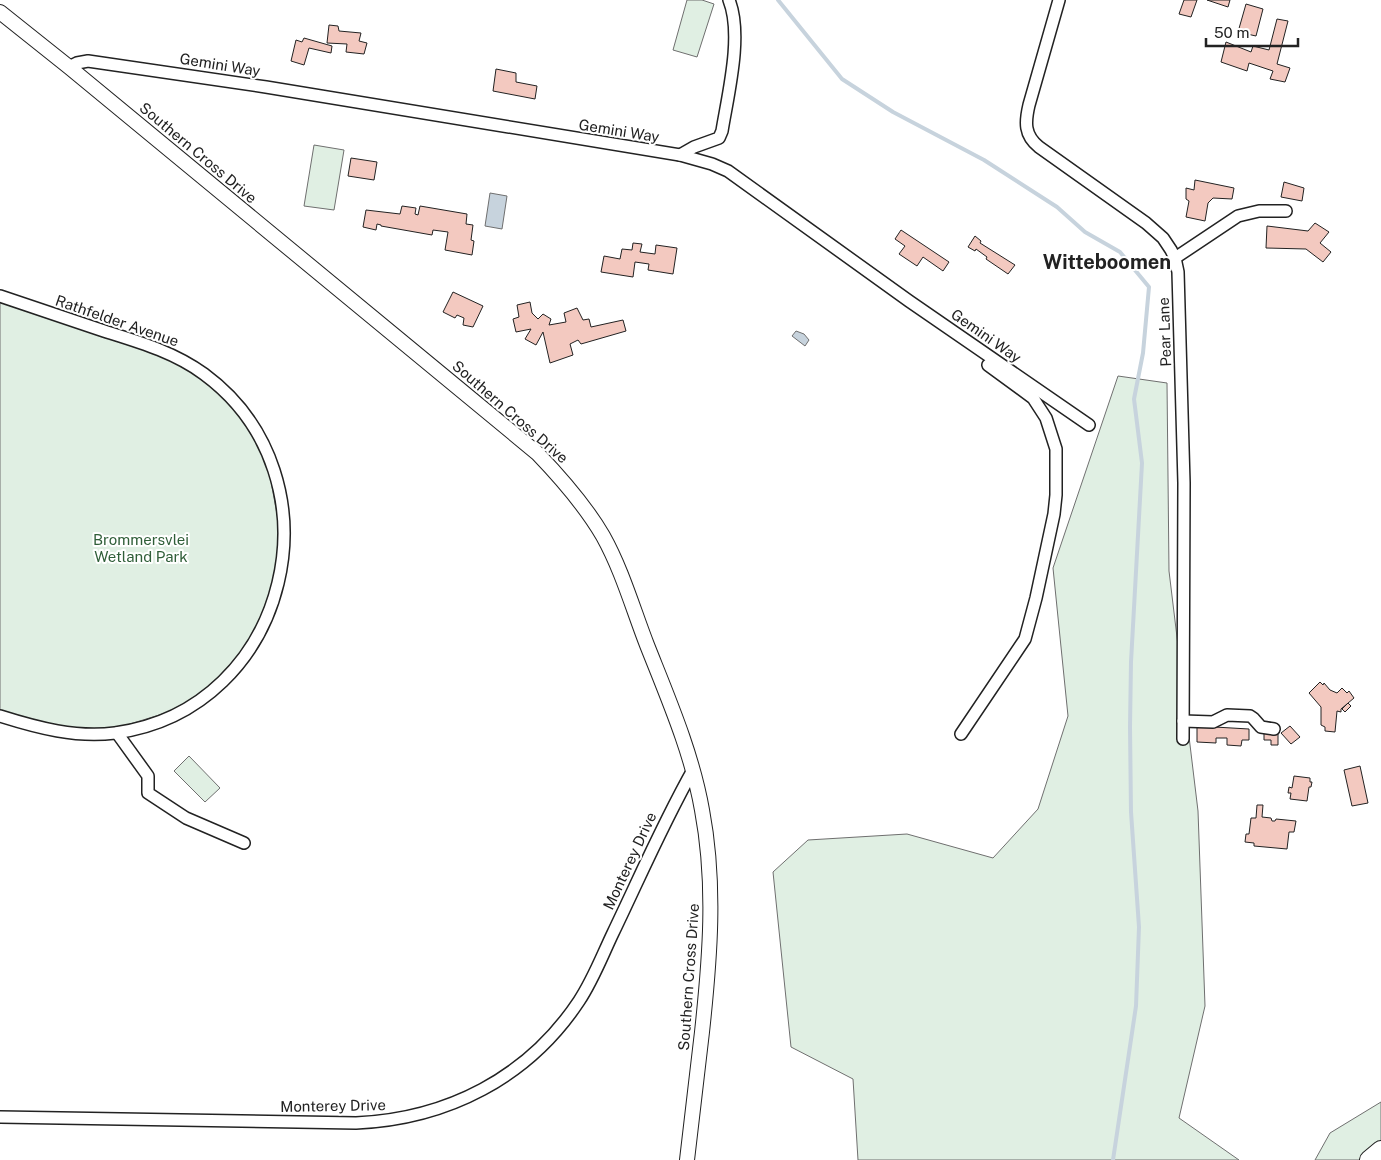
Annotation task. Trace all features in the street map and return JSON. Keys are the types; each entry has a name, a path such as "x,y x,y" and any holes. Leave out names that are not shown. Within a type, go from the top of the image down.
{"main road":[{"path":"1370,1160 1381,1150"}],"street":[{"path":"680,155 694,147 719,138 722,131 734,58 733,9 729,0"},
{"name":"Pear Lane","path":"1059,0 1029,105 1026,121 1028,135 1039,147 1146,223 1163,238 1175,258 1178,272 1184,482 1183,738"},
{"name":"Southern Cross Drive","path":"0,12 537,453 560,476 603,537 624,584 668,697 693,770 703,810 711,896 711,932 708,978 688,1160"},
{"name":"Gemini Way","path":"69,67 88,61 266,87 680,155 712,164 728,171 909,301 1089,426"},
{"path":"1175,258 1238,216 1259,211 1286,211"},
{"name":"Rathfelder Avenue","path":"0,296 157,348 184,361 204,374 230,398 255,430 265,448 276,479 282,513 284,553 271,609 248,652 233,672 195,704 162,720 116,733 94,735 39,728 0,716"},
{"path":"909,301 911,307 918,313 1032,398 1046,418 1056,449 1054,514 1025,638 961,734"},
{"path":"1183,721 1213,722 1227,715 1250,716 1261,727 1274,729"},
{"path":"116,733 148,776 148,793 186,818 244,843"},
{"name":"Monterey Drive","path":"0,1117 356,1123 404,1118 430,1112 465,1099 512,1071 536,1051 570,1013 590,981 672,807 693,770"}],"green space":[{"path":"687,0 702,0 714,4 697,57 673,50"},
{"path":"314,145 344,150 334,210 304,206"},
{"name":"Brommersvlei Wetland Park","path":"0,296 157,348 225,393 265,448 284,553 248,652 195,704 94,735 0,716"},
{"path":"1118,376 1167,383 1169,571 1198,811 1205,1006 1179,1118 1239,1160 858,1160 853,1079 791,1047 773,872 808,840 907,834 993,858 1038,809 1068,716 1053,568"},
{"path":"189,756 220,788 205,802 174,771"},
{"path":"1381,1102 1381,1160 1315,1160 1330,1133"}],"shaded area":[{"path":"490,193 507,196 502,229 485,226"},
{"path":"796,331 804,334 809,340 805,346 792,336"}],"building":[{"path":"1184,0 1197,0 1191,17 1179,14"},
{"path":"1207,0 1230,0 1228,7"},
{"path":"1246,4 1263,9 1256,36 1238,32"},
{"path":"1277,19 1288,21 1277,64 1290,68 1285,82 1270,79 1273,71 1249,63 1247,71 1221,62 1226,42 1251,52 1253,46 1269,50"},
{"path":"329,25 338,26 339,31 361,33 359,41 367,43 364,54 346,52 347,44 327,43"},
{"path":"304,38 332,46 331,53 309,48 304,65 291,61 296,40 302,42"},
{"path":"496,69 516,73 516,82 537,86 535,99 493,91"},
{"path":"351,158 377,162 374,180 348,176"},
{"path":"1195,180 1234,188 1232,199 1213,198 1208,203 1205,221 1186,217 1189,201 1186,199 1186,188 1194,190"},
{"path":"1284,182 1304,188 1302,201 1281,197"},
{"path":"402,206 416,208 415,214 418,215 420,206 467,214 466,224 473,225 471,240 474,241 472,255 445,250 448,232 433,230 432,235 377,224 376,230 363,227 366,210 400,214"},
{"path":"1315,223 1329,232 1320,243 1331,252 1323,262 1306,249 1266,248 1267,226 1308,231"},
{"path":"901,230 949,262 943,271 923,257 917,266 899,254 905,246 895,239"},
{"path":"975,236 981,241 980,243 1015,265 1008,274 986,259 987,257 976,249 975,251 968,247"},
{"path":"633,243 642,244 640,252 655,254 656,245 677,248 673,274 648,270 649,264 635,262 633,277 601,272 604,256 620,259 622,249 632,250"},
{"path":"453,292 483,306 473,327 463,325 464,318 457,315 455,318 443,312"},
{"path":"530,302 532,313 538,319 543,314 551,319 549,325 566,322 564,313 577,308 583,320 589,319 591,327 623,320 626,331 581,344 578,340 570,344 573,355 550,363 543,332 536,345 525,339 531,329 516,332 513,319 519,317 517,305"},
{"path":"1320,682 1337,693 1342,688 1347,693 1349,691 1354,698 1341,709 1341,712 1337,711 1335,732 1325,731 1325,727 1321,725 1321,707 1309,693"},
{"path":"1348,703 1351,706 1345,712 1342,709"},
{"path":"1197,726 1249,729 1249,740 1242,740 1241,746 1227,745 1227,738 1216,738 1216,743 1197,742"},
{"path":"1290,726 1300,737 1291,744 1281,733"},
{"path":"1264,733 1278,733 1278,745 1271,745 1271,740 1264,740"},
{"path":"1360,766 1368,803 1352,806 1344,770"},
{"path":"1294,776 1310,778 1310,782 1312,782 1311,787 1309,787 1307,801 1290,799 1289,787 1292,788"},
{"path":"1257,805 1263,805 1262,817 1271,818 1272,821 1276,819 1296,821 1294,832 1289,832 1287,849 1254,846 1254,843 1245,842 1246,834 1249,834 1251,818 1256,818"}],"waterway":[{"path":"778,0 842,79 893,112 984,160 1057,207 1085,232 1120,252 1149,287 1143,353 1134,399 1142,463 1131,662 1130,727 1131,812 1139,927 1136,1006 1113,1160"}],"district":[{"name":"Witteboomen","path":"1107,262"}]}
